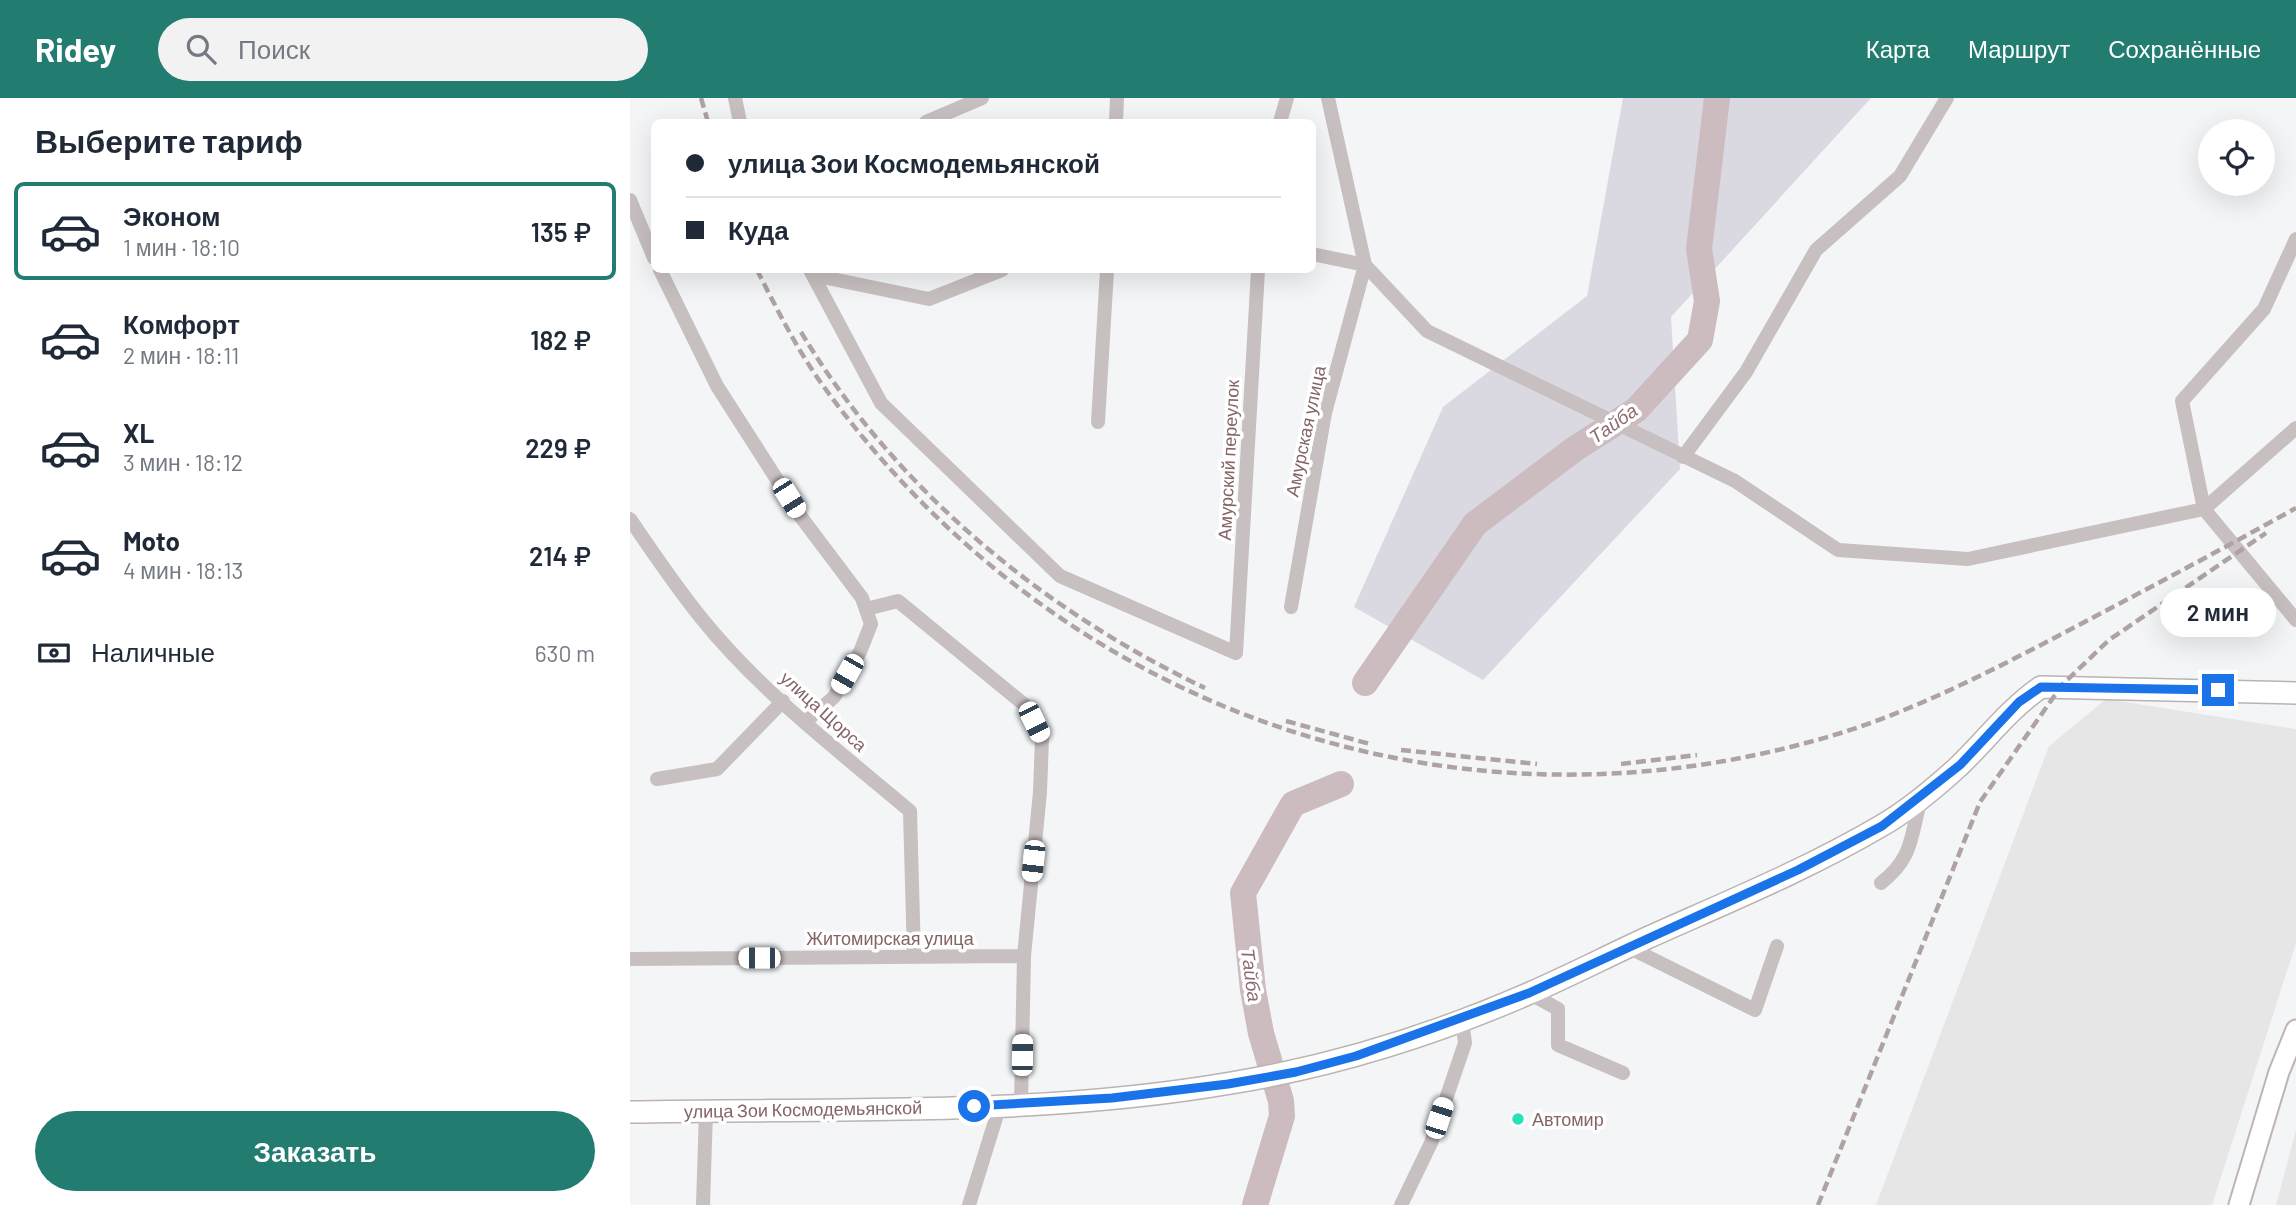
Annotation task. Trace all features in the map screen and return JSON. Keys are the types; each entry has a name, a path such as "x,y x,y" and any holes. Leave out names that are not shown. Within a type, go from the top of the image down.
{"main road":[{"name":"улица Зои Космодемьянской","path":"630,1112 1011,1105 1112,1098 1228,1084 1296,1072 1356,1056 1462,1020 1529,993 1798,870 1882,826 1922,798 1960,765 2019,702 2041,687 2296,693"},
{"path":"2239,1205 2279,1072 2296,1030"}],"street":[{"path":"735,98 739,119"},
{"path":"933,119 982,98"},
{"path":"1116,119 1117,98"},
{"path":"1281,119 1287,98"},
{"path":"1328,98 1365,265 1427,331 1735,481 1838,550 1968,559 2204,509 2296,428"},
{"path":"1683,457 1746,373 1816,250 1900,176 1947,98"},
{"path":"630,200 651,251"},
{"path":"2296,239 2264,309 2182,401 2204,509 2296,620"},
{"path":"1316,255 1365,265"},
{"name":"Амурская улица","path":"1291,607 1325,413 1365,265"},
{"path":"661,273 717,386 801,517 862,598 871,624 860,652 834,697 805,722"},
{"name":"Амурский переулок","path":"813,273 881,403 1060,576 1236,653 1258,273"},
{"path":"816,273 929,299 994,273"},
{"path":"1098,422 1107,273"},
{"name":"улица Щорса","path":"630,519 702,620 805,722 910,811 914,957"},
{"path":"866,609 898,601 1027,706 1042,738 1040,792 1011,1105 969,1205"},
{"path":"657,779 717,769 783,701"},
{"path":"1881,883 1901,867 1922,798"},
{"path":"1628,947 1755,1010 1777,946"},
{"name":"Житомирская улица","path":"630,959 1024,956"},
{"path":"1529,993 1558,1009 1558,1045 1623,1073"},
{"path":"1401,1205 1431,1143 1465,1043 1462,1020"},
{"path":"703,1205 706,1111"}],"shaded area":[{"path":"1623,98 1871,98 1671,317 1680,469 1483,680 1354,607 1443,407 1587,296"},
{"path":"2106,699 2296,729 2296,943 2212,1205 1876,1205 2049,746"},
{"path":"2296,1130 2296,1205 2276,1205"}],"waterway":[{"name":"Тайба","path":"1365,683 1475,524 1576,448 1636,410 1700,340 1707,301 1699,249 1717,98"},
{"name":"Тайба","path":"1255,1205 1282,1116 1281,1101 1261,1033 1253,990 1243,893 1293,804 1341,784"}],"railway":[{"path":"701,98 707,119"},
{"path":"759,273 796,344 824,387 920,500 1029,595 1149,671 1278,727 1414,762 1555,775 1699,765 1844,732 1926,701 1980,676 2296,508"},
{"path":"801,332 839,389 881,443 927,493 977,540 1086,622 1205,688"},
{"path":"1818,1205 1980,802 2062,685 2109,640 2266,533"},
{"path":"1286,721 1370,744"},
{"path":"1401,750 1537,764"},
{"path":"1621,764 1697,755"}],"place":[{"name":"Автомир","path":"1518,1119"}],"route":[{"path":"974,1106 1112,1098 1228,1084 1296,1072 1356,1056 1462,1020 1529,993 1798,870 1882,826 1916,803 1960,765 2019,702 2041,687 2062,685 2218,690"}]}
